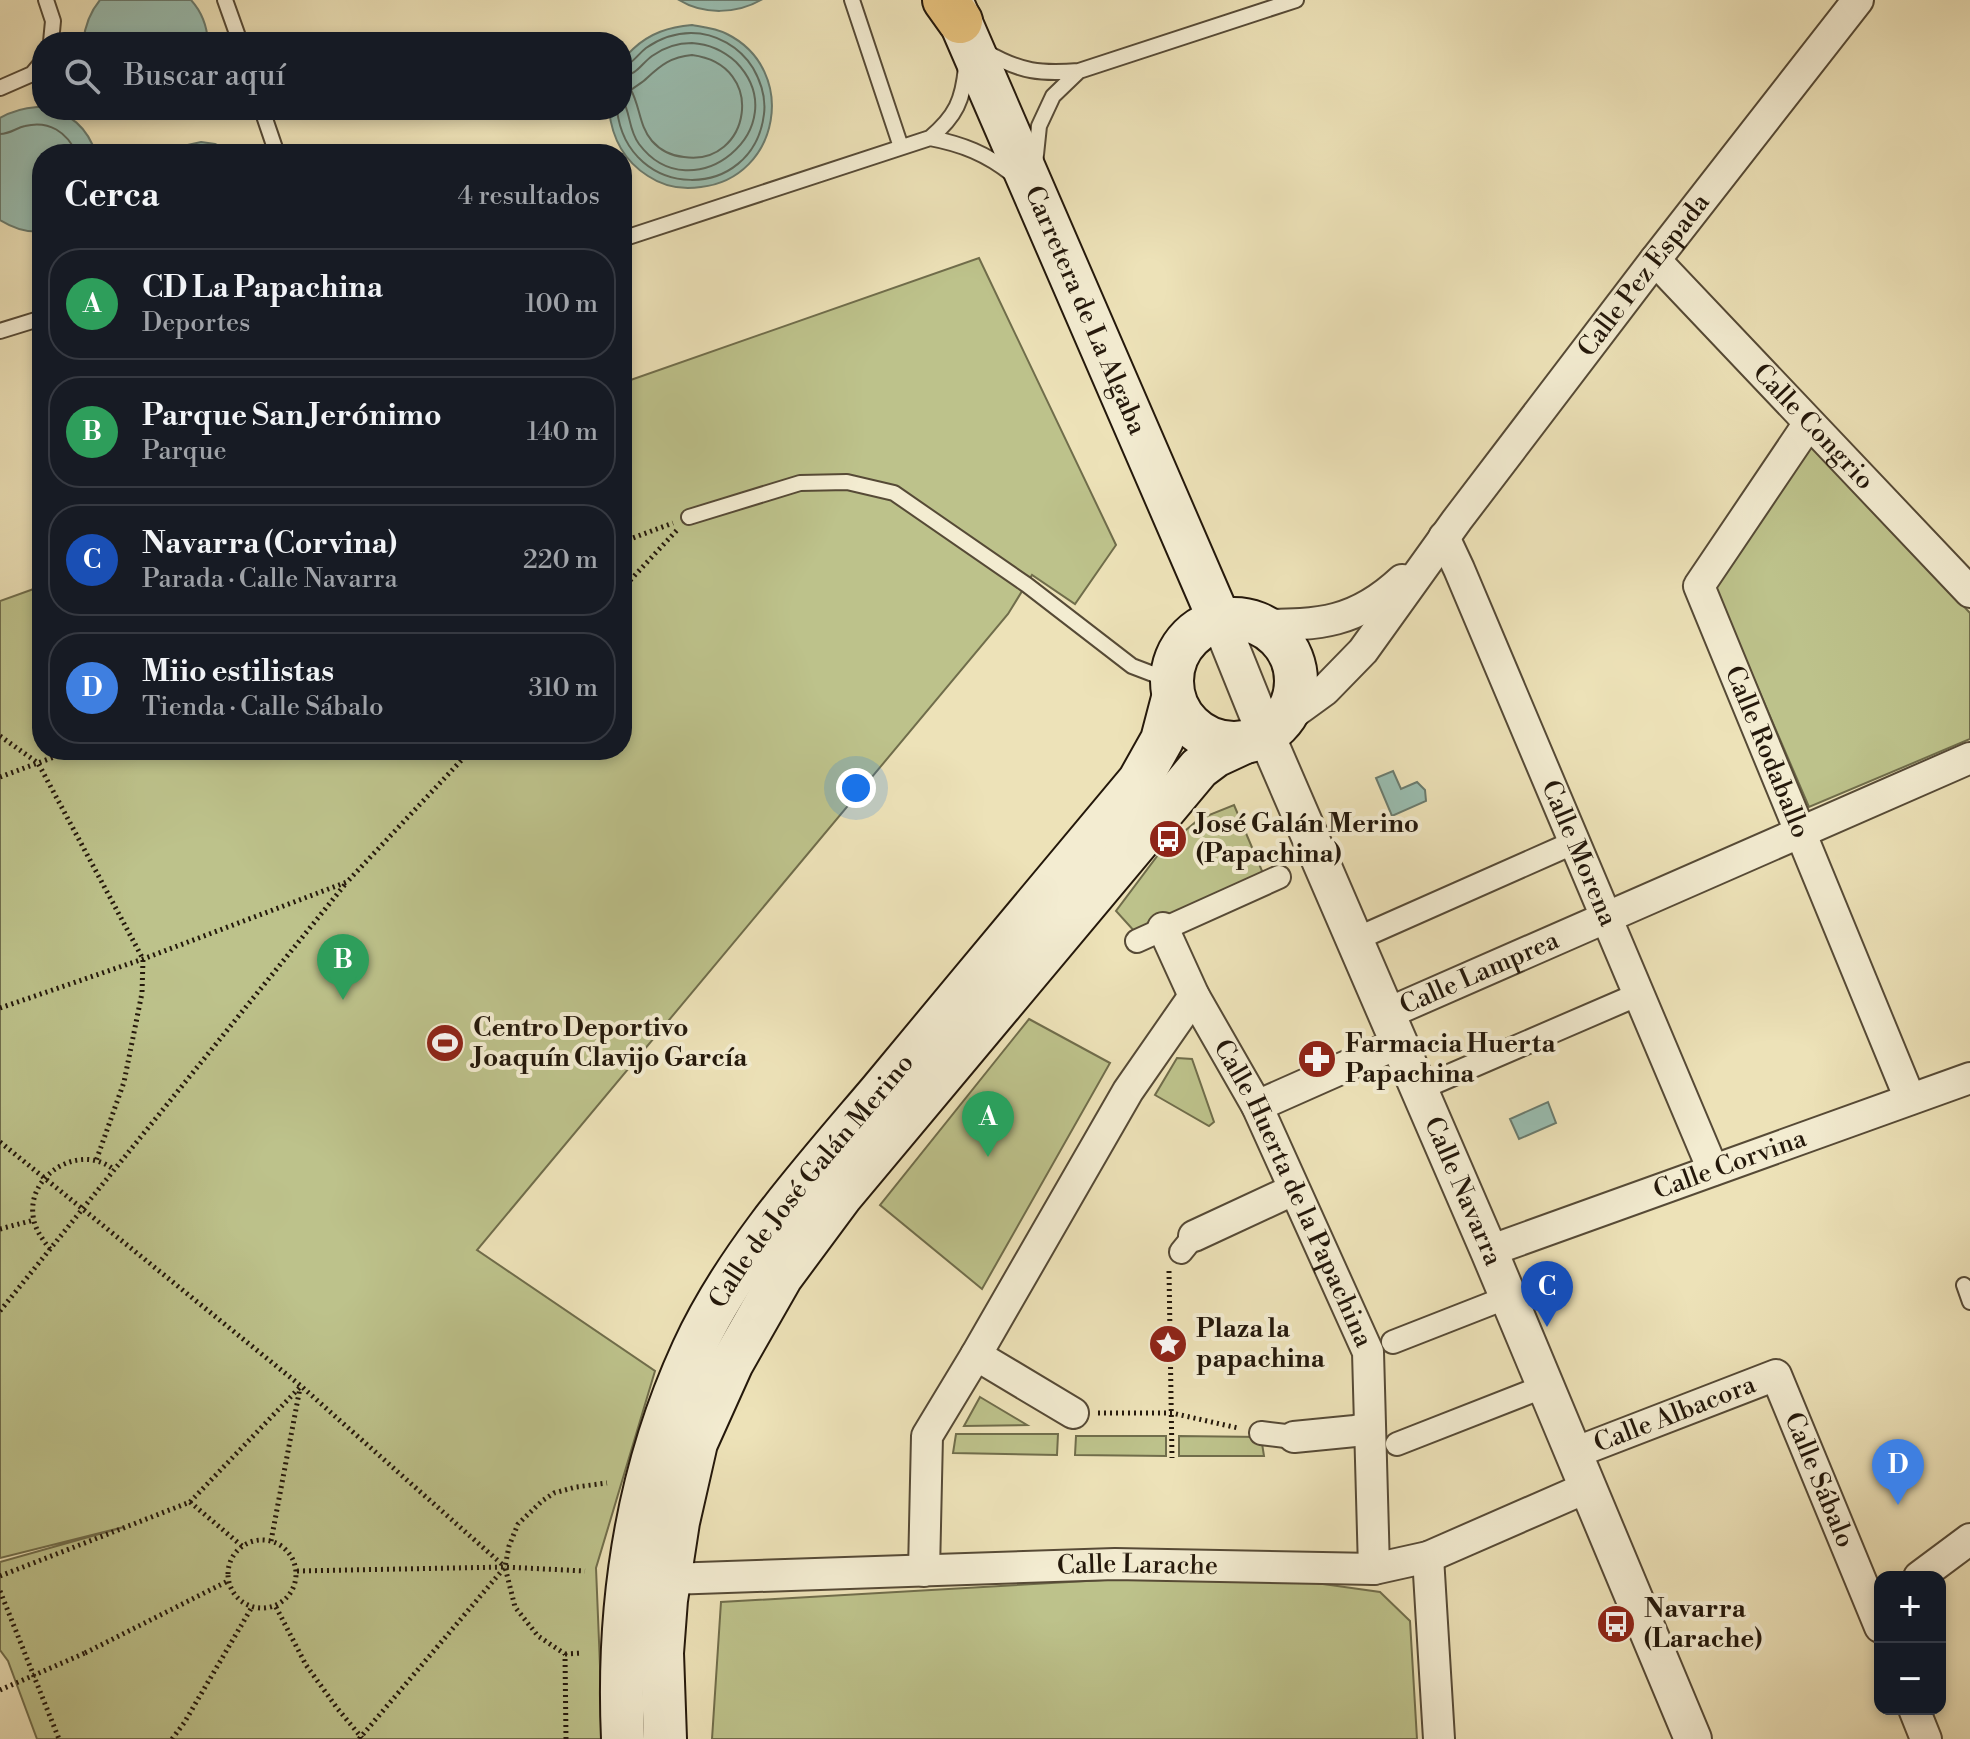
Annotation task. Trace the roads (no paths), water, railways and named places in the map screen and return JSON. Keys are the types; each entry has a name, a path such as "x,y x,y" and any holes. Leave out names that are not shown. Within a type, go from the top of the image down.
{"main road":[{"name":"Carretera de La Algaba","path":"957,13 1185,541 1240,623"},
{"name":"Calle de José Galán Merino","path":"665,1739 662,1653 637,1518 660,1434 693,1350 731,1279 801,1187 1139,781 1162,740 1189,622 1192,588 1185,541"},
{"path":"1240,623 1274,634 1285,646 1293,661 1295,693 1290,709 1263,734 1231,744 1206,737 1185,722 1175,675 1193,634 1201,628 1240,623"},
{"name":"Calle de José Galán Merino","path":"623,1739 623,1651 649,1576 682,1498 696,1443 732,1363 781,1277 841,1196 1199,768 1215,756 1263,734"}],"street":[{"name":"Calle Pez Espada","path":"1263,734 1325,690 1363,651 1439,544 1858,0"},
{"name":"Calle Congrio","path":"1655,260 1970,592"},
{"name":"Calle Rodaballo","path":"1809,423 1699,586 1910,1099"},
{"name":"Calle Pez Espada","path":"1240,623 1305,625 1340,618 1371,606 1397,586 1439,544"},
{"name":"Calle Morena","path":"1439,544 1575,842 1713,1170"},
{"name":"Calle Navarra","path":"1263,734 1489,1251 1693,1739"},
{"name":"Calle Lamprea","path":"1257,1106 1393,1028 1607,918 1970,758"},
{"path":"1354,940 1575,842"},
{"path":"1150,935 1279,877"},
{"name":"Calle Huerta de la Papachina","path":"1150,935 1194,996 1257,1106 1293,1190 1382,1346 1381,1443 1374,1569"},
{"path":"1419,1089 1639,994"},
{"path":"924,1571 927,1436 1128,1091 1194,996"},
{"name":"Calle Corvina","path":"1489,1251 1970,1078"},
{"path":"1188,1244 1293,1190"},
{"path":"1382,1346 1508,1297"},
{"path":"976,1355 1073,1413"},
{"name":"Calle Albacora","path":"1574,1453 1776,1375"},
{"name":"Calle Sábalo","path":"1776,1375 1874,1606"},
{"path":"1261,1433 1294,1437 1355,1431 1381,1443 1545,1386"},
{"name":"Calle Larache","path":"649,1576 1115,1564 1374,1569 1428,1557 1588,1487"},
{"path":"1927,1571 1970,1539"},
{"path":"1428,1557 1439,1739"},
{"path":"1916,1715 1926,1739"}],"lane":[{"path":"46,0 53,21 52,32"},
{"path":"225,0 236,32"},
{"path":"852,0 901,147"},
{"path":"957,13 999,60 1023,70 1047,73 1079,71 1294,0"},
{"path":"632,236 930,138 956,110 965,86 957,13"},
{"path":"1034,192 1039,126 1053,96 1079,71"},
{"path":"0,88 32,74"},
{"path":"265,120 274,144"},
{"path":"930,138 959,143 984,155 1034,192"},
{"path":"0,331 32,321"},
{"path":"689,517 800,483 847,482 894,493 1027,585 1132,666 1153,674 1175,675"},
{"path":"1964,1285 1970,1302"}],"water":[{"path":"100,0 191,0 198,9 206,32 85,32"},
{"path":"679,0 761,0 741,8 720,11 699,8"},
{"path":"692,25 723,32 750,51 764,72 771,96 771,121 763,144 749,164 728,179 687,188 660,182 632,163 632,144 619,144 616,139 611,120 632,120 632,50 639,43 668,29"},
{"path":"32,108 32,120 72,120 83,129 91,144 32,144 32,230 0,220 0,118"},
{"path":"1393,771 1401,789 1417,782 1425,790 1426,801 1392,816 1376,778"},
{"path":"1548,1102 1556,1123 1519,1139 1510,1119"}],"place":[{"name":"José Galán Merino (Papachina)","path":"1168,839"},
{"name":"Parque San Jerónimo","path":"343,1000"},
{"name":"Centro Deportivo Joaquín Clavijo García","path":"445,1043"},
{"name":"Farmacia Huerta Papachina","path":"1317,1059"},
{"name":"CD La Papachina","path":"988,1157"},
{"name":"Navarra (Corvina)","path":"1547,1327"},
{"name":"Plaza la papachina","path":"1168,1344"},
{"name":"Miio estilistas","path":"1898,1505"},
{"name":"Navarra (Larache)","path":"1616,1624"}]}
